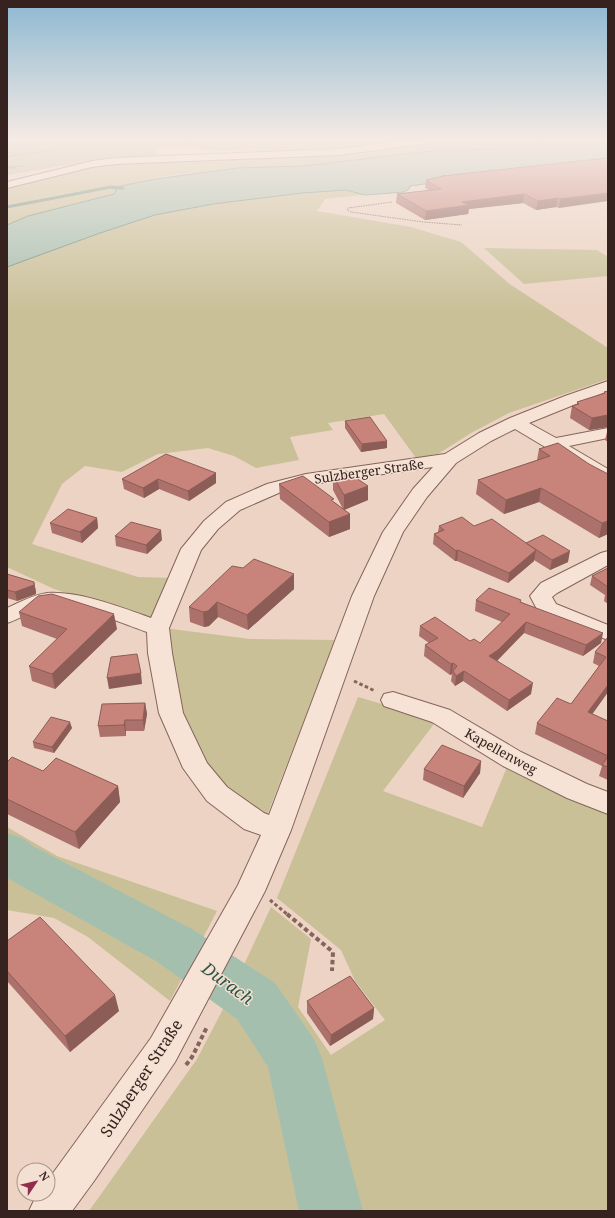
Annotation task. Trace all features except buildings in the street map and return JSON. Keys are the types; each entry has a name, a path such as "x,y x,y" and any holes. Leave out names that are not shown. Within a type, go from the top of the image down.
{"street":[{"name":"Sulzberger Straße","path":"48,1211 81,1168 164,1050 199,1012 233,921 260,895 277,830 366,589 393,532 420,493 450,459 486,437 516,422 571,399 608,386"},
{"path":"516,422 608,477"},
{"path":"554,444 608,433"},
{"name":"Sulzberger Straße","path":"277,830 254,821 217,794 196,768 171,712 160,653 158,628 191,549 211,525 233,506 274,488 306,480 450,459"},
{"path":"608,557 549,588 541,596 547,608 608,633"},
{"path":"7,616 45,600 60,599 158,628"},
{"name":"Kapellenweg","path":"393,700 441,716 512,759 578,791 608,803"}],"path":[{"path":"392,202 356,206 348,208 347,210 351,212 423,222 462,225"},
{"path":"350,687 352,679 393,700"},
{"path":"260,895 273,893"},
{"path":"260,895 334,952 332,971"},
{"path":"192,1057 199,1012"}],"shaded area":[{"path":"7,198 46,198 7,206"},
{"path":"59,198 99,198 28,216 7,225 7,209"},
{"path":"99,198 263,198 213,204 155,215 100,233 7,267 7,225 28,216"},
{"path":"337,198 325,199 317,211 411,227 461,242 511,285 608,348 608,379 509,413 471,433 438,454 416,458 384,414 328,423 333,430 290,437 299,460 256,468 234,456 208,448 158,454 122,472 85,466 62,484 32,544 138,577 173,578 155,621 54,589 7,567 7,267 116,227 163,213 249,199"},
{"path":"484,248 597,250 608,257 608,276 524,284"},
{"path":"164,628 250,639 335,640 266,818 224,792 175,711"},
{"path":"358,697 437,720 383,791 482,827 510,760 608,805 608,1211 89,1211 197,1059 223,1009 271,907 311,939 298,1007 331,1055 385,1020 355,981 341,950 277,898"},
{"path":"7,827 57,856 217,911 170,1001 88,937 54,918 7,910"}],"waterway":[{"path":"7,207 55,198"},
{"name":"Durach","path":"7,852 16,860 174,945 256,1001 294,1058 331,1211"}]}
